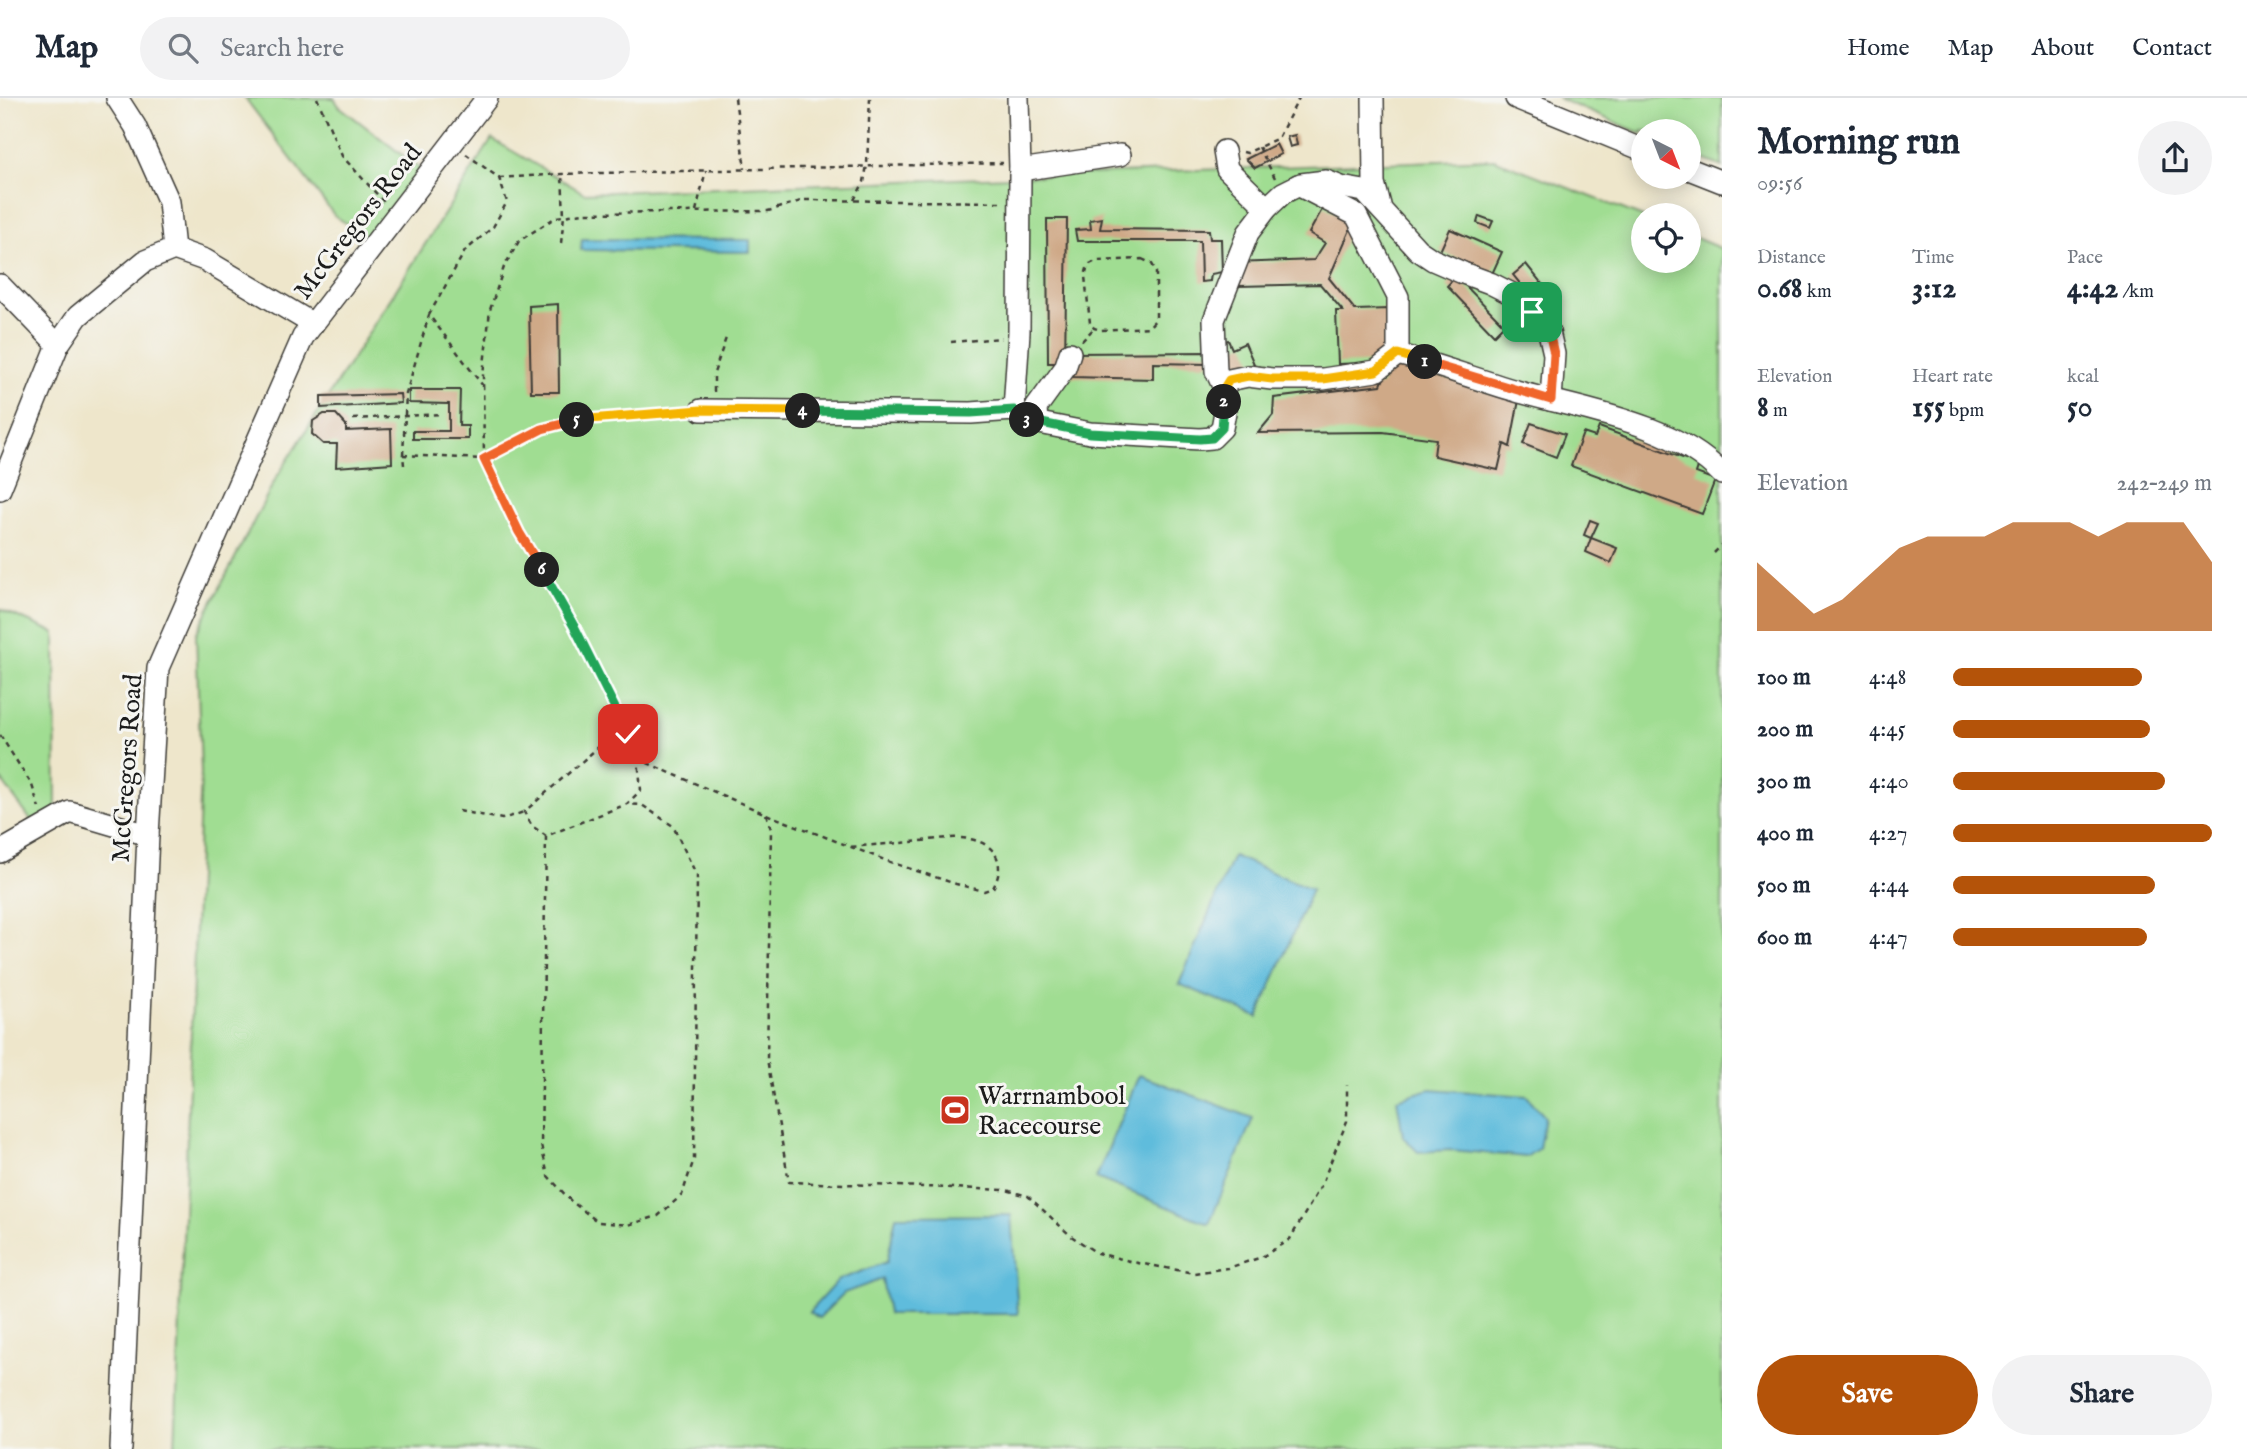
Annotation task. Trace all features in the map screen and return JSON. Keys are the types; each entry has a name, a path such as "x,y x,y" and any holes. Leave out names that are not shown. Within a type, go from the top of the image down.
{"street":[{"path":"117,98 135,126 169,202 174,249"},
{"name":"McGregors Road","path":"121,1449 148,835 159,668 303,337 487,98"},
{"path":"1014,410 1017,390 1020,202 1018,98"},
{"path":"1373,98 1374,183 1381,207"},
{"path":"1516,98 1631,145"},
{"path":"1224,151 1227,169 1283,195 1356,215 1398,297 1398,354"},
{"path":"1020,166 1120,155"},
{"path":"1341,187 1357,183 1374,168"},
{"path":"1701,174 1722,182"},
{"path":"701,410 971,413 1014,410 1028,421 1090,433 1212,438 1222,428 1224,412 1224,388 1216,371 1214,320 1248,233 1283,195 1326,181 1364,191 1418,250 1433,260 1514,295 1532,312 1549,332 1554,354 1551,400"},
{"path":"0,489 58,345 78,316 145,261 174,249 205,260 313,324"},
{"path":"0,285 58,345"},
{"path":"1037,423 1036,408 1065,368 1070,353"},
{"path":"1224,388 1229,380 1248,376 1323,379 1376,371 1398,354"},
{"path":"1398,354 1663,434 1694,449 1722,474"},
{"path":"0,852 70,813 148,835"}],"path":[{"path":"317,98 341,156 396,215"},
{"path":"735,98 745,169"},
{"path":"854,200 864,182 867,165 870,98"},
{"path":"1224,151 1231,148 1247,153 1278,138 1299,98"},
{"path":"404,465 406,394 429,315 465,251 493,227 507,202 499,178 452,144"},
{"path":"1259,147 1283,195"},
{"path":"499,178 867,165 1020,166"},
{"path":"695,212 706,170"},
{"path":"561,243 564,216 562,174"},
{"path":"546,836 627,804 641,790 638,759 628,734 575,628 519,532 484,459 483,386 490,310 504,267 519,241 556,216 768,211 804,200 1020,202"},
{"path":"1142,259 1152,264 1156,272 1156,319 1149,327 1101,330 1094,328 1090,323 1086,276 1088,265 1096,261 1142,259"},
{"path":"429,315 483,386"},
{"path":"951,342 997,340 1018,332"},
{"path":"403,455 484,459 542,429 573,420 701,410 714,391 714,373 726,338"},
{"path":"353,419 441,414"},
{"path":"1714,553 1722,545"},
{"path":"458,811 502,819 524,812 602,744 628,734"},
{"path":"0,735 32,785 38,799 43,828"},
{"path":"638,759 766,814 850,847 903,867 984,891 993,888 999,878 1000,863 995,852 980,841 960,838 850,847"},
{"path":"546,836 541,1145 548,1176 571,1201 598,1222 628,1225 658,1216 682,1195 695,1159 697,876 673,826 642,805 627,804"},
{"path":"524,812 532,826 546,836"},
{"path":"766,814 771,829 767,1059 789,1182 1006,1190 1028,1196 1071,1236 1097,1253 1138,1264 1194,1273 1228,1268 1262,1257 1290,1238 1321,1186 1347,1121 1347,1085"}],"green space":[{"path":"245,98 334,98 339,106 428,175 375,244 334,215"},
{"path":"1557,98 1722,98 1722,167 1701,158 1701,119 1631,119 1631,129"},
{"name":"Warrnambool Racecourse","path":"492,139 584,193 1494,159 1631,212 1631,273 1701,273 1701,240 1722,249 1722,1449 175,1449 201,772 196,634 275,480"},
{"path":"0,609 55,633 56,820 38,830 0,778"}],"water":[{"path":"582,239 750,240 750,252 581,250"},
{"path":"1233,856 1312,889 1258,1017 1179,984"},
{"path":"1139,1075 1253,1118 1209,1224 1096,1178"},
{"path":"1430,1089 1527,1096 1545,1117 1539,1148 1526,1157 1451,1150 1418,1152 1403,1137 1397,1099"},
{"path":"1011,1215 1018,1314 888,1314 882,1279 844,1293 819,1318 809,1312 838,1280 887,1262 896,1216"}],"building":[{"path":"1295,135 1297,145 1290,147 1287,137"},
{"path":"1276,144 1281,154 1255,168 1246,159"},
{"path":"1324,206 1353,223 1329,278 1355,310 1389,309 1391,362 1338,364 1336,311 1343,311 1320,284 1239,286 1235,263 1314,260 1325,243 1309,233"},
{"path":"1479,216 1493,221 1490,228 1477,223"},
{"path":"1102,218 1100,229 1209,230 1210,239 1221,239 1222,272 1211,274 1210,281 1201,282 1200,241 1077,241 1075,230 1091,229 1090,220"},
{"path":"1047,219 1067,219 1065,363 1048,363"},
{"path":"1450,229 1502,252 1492,274 1440,251"},
{"path":"1526,264 1543,285 1530,296 1513,275"},
{"path":"1456,276 1504,325 1494,335 1447,286"},
{"path":"558,304 559,392 531,392 529,306"},
{"path":"1228,340 1232,349 1245,343 1254,364 1226,375 1214,346"},
{"path":"1210,352 1209,364 1153,363 1153,379 1072,377 1070,353"},
{"path":"1391,362 1519,400 1510,447 1504,444 1498,470 1434,456 1436,439 1383,432 1258,433 1273,415 1274,398 1381,385"},
{"path":"409,390 460,390 459,426 468,426 468,439 413,439 413,431 449,431 449,404 409,403"},
{"path":"400,394 401,403 321,408 321,396"},
{"path":"324,414 336,414 346,425 346,431 391,429 392,463 336,467 337,444 323,444 312,434 313,421"},
{"path":"1531,423 1565,434 1556,457 1523,444"},
{"path":"1599,427 1699,464 1696,473 1715,480 1702,514 1571,466 1583,433 1595,437"},
{"path":"1590,520 1598,523 1591,538 1584,535"},
{"path":"1591,538 1617,548 1611,563 1586,552"}],"place":[{"name":"Warrnambool Racecourse","path":"955,1110"}],"route":[{"path":"628,734 575,628 519,532 484,459 542,429 573,420 701,410 971,413 1014,410 1028,421 1090,433 1212,438 1222,428 1224,388 1229,380 1248,376 1323,379 1376,371 1398,354 1551,400 1554,354 1549,332 1532,312"}]}
